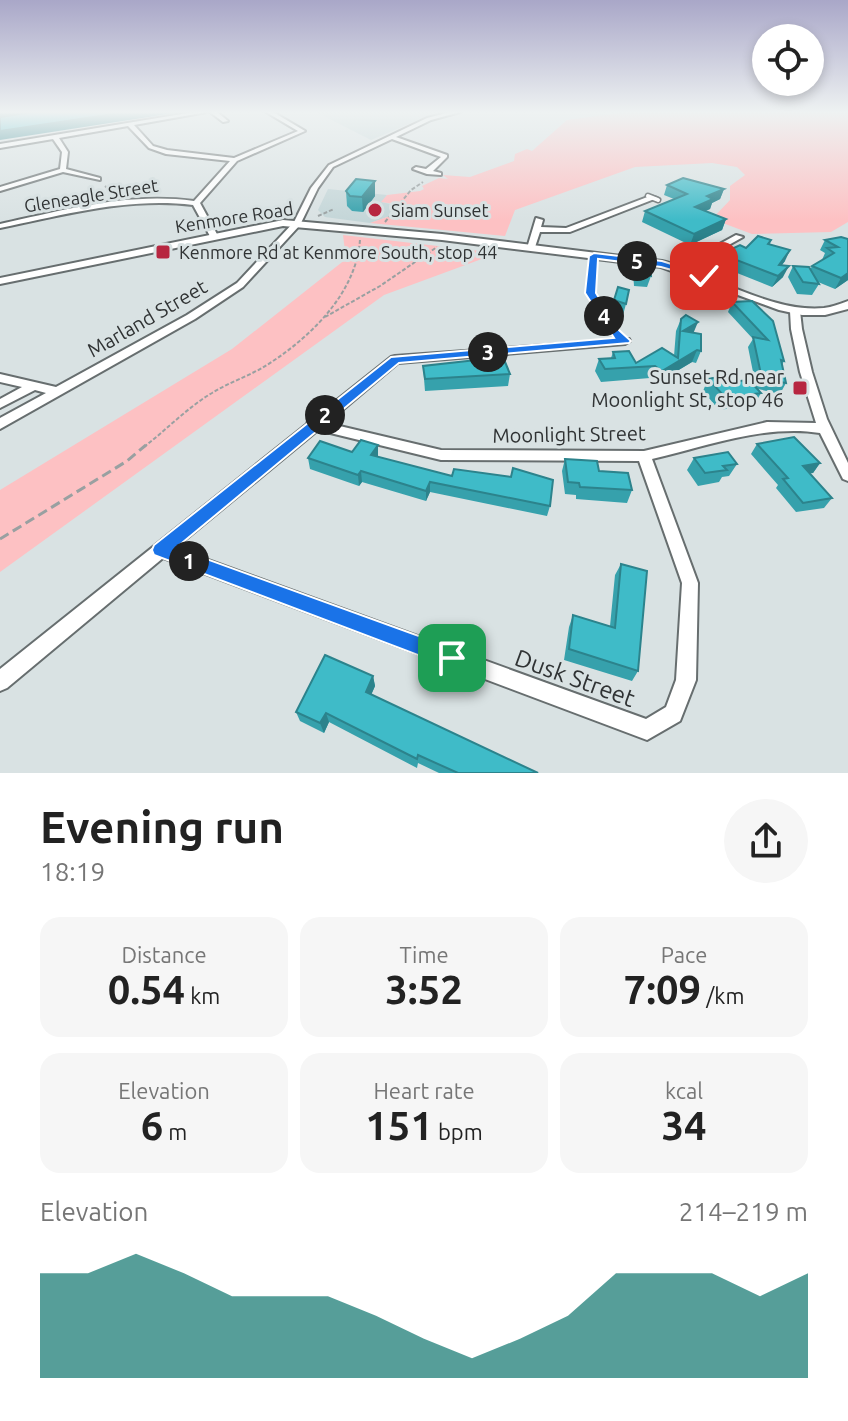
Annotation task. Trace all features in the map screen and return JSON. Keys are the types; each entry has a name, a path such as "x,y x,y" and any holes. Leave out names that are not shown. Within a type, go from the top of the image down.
{"street":[{"path":"62,148 65,152 63,170"},
{"path":"154,148 235,160"},
{"path":"214,236 196,203 235,160 263,148"},
{"name":"Marland Street","path":"0,424 218,301 240,285 297,223 326,169 369,148"},
{"path":"422,148 445,156 427,172"},
{"path":"416,169 439,174"},
{"path":"0,189 63,170 98,179"},
{"path":"531,248 538,224 567,230 653,198"},
{"name":"Gleneagle Street","path":"0,226 123,203 176,199 196,203"},
{"name":"Kenmore Road","path":"0,281 214,236 297,223 442,237 681,268 795,311 827,313 848,305"},
{"path":"681,268 739,237"},
{"path":"795,311 796,330 825,429 848,475"},
{"path":"0,681 395,360 625,341"},
{"path":"0,378 58,392"},
{"path":"0,404 34,386"},
{"name":"Moonlight Street","path":"313,424 441,455 644,456 767,427 825,429"},
{"name":"Dusk Street","path":"160,550 647,730 673,714 686,680 690,583 644,456"}],"path":[{"path":"0,539 127,461 210,394 263,367 298,343 324,318 342,291 359,255 359,241 369,230 388,220 413,187 424,181 427,172"},
{"path":"98,179 123,203"},
{"path":"318,217 334,209"},
{"path":"324,318 433,252 442,237"},
{"path":"594,256 591,293 615,333 625,341"}],"shaded area":[{"path":"535,148 848,148 848,222 831,232 752,234 712,219 730,200 730,186 745,175 737,167 712,163 635,167 515,210 505,236 370,223 410,209 381,202 387,195 420,191 424,189 422,186 439,178 448,179 443,175 470,177 514,161 515,154 527,149 532,151"},
{"path":"328,189 387,195 382,202 411,209 370,223 325,217 318,210"},
{"path":"343,235 498,253 384,295 0,572 0,490 232,349 346,259"}],"building":[{"path":"683,178 724,189 707,196 713,199 695,207 726,219 694,234 645,211 687,194 667,185"},
{"path":"356,179 375,181 362,197 350,196 346,191"},
{"path":"758,236 771,240 768,244 790,250 779,265 789,266 778,276 721,254 740,245 746,248"},
{"path":"848,239 848,273 841,278 812,266 834,253 827,248 838,247 825,240"},
{"path":"637,261 650,263 651,276 637,274"},
{"path":"793,266 809,267 819,284 803,282"},
{"path":"688,269 703,275 690,283 675,277"},
{"path":"618,287 629,290 626,304 614,300"},
{"path":"752,301 773,321 784,361 781,360 786,383 762,379 753,337 768,340 732,302"},
{"path":"686,315 698,322 683,331 701,334 701,351 697,350 662,371 655,366 605,369 599,359 615,358 613,352 629,351 636,363 662,348 678,358 681,319"},
{"path":"503,357 510,374 425,379 423,366"},
{"path":"724,376 730,382 749,380 761,393 726,398 708,379"},
{"path":"794,437 820,463 803,466 832,498 803,503 783,479 788,478 757,444"},
{"path":"361,440 378,445 371,455 452,476 454,469 511,477 513,468 553,480 550,506 430,482 426,491 361,471 358,475 308,458 320,441 352,452"},
{"path":"728,452 737,464 723,466 727,470 705,473 694,458"},
{"path":"565,459 597,461 599,471 628,473 632,490 580,487 579,483 568,482"},
{"path":"621,564 647,571 638,671 569,649 573,615 615,628"},
{"path":"325,655 373,676 366,692 538,773 458,773 418,755 417,759 326,713 320,723 296,712"}],"place":[{"name":"Siam Sunset","path":"375,210"},
{"name":"Kenmore Rd at Kenmore South, stop 44","path":"163,252"},
{"name":"Sunset Rd near Moonlight St, stop 46","path":"800,388"}],"route":[{"path":"452,658 160,550 395,360 625,341 615,333 591,293 594,256 662,264 704,276"}]}
